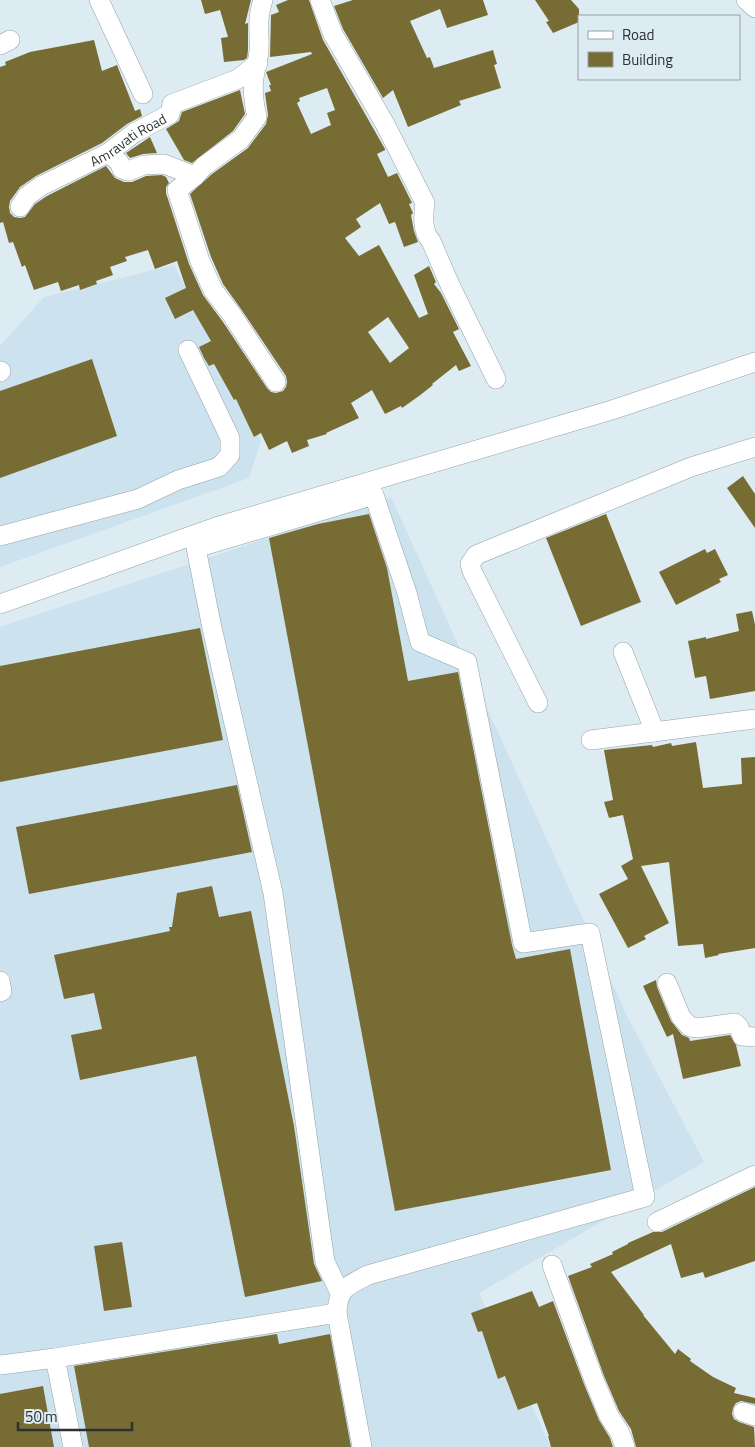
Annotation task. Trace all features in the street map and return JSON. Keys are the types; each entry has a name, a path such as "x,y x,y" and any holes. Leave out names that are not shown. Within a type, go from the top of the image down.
{"street":[{"path":"99,0 143,94"},
{"path":"263,0 258,19 258,63 254,76 252,97 257,117 241,139 204,166 177,190 200,261 213,290 232,315 276,382"},
{"path":"320,0 333,34 385,124 425,203 423,217 426,236 431,241 450,285 496,378"},
{"path":"746,0 755,8"},
{"name":"Amravati Road","path":"20,207 27,196 41,186 108,152 134,133 170,114 172,104 238,79 258,63"},
{"path":"108,152 119,162 122,169 128,171 144,165 164,164 195,176"},
{"path":"0,536 138,499 178,480 218,467 230,456 230,438 188,350"},
{"path":"0,604 219,526 612,410 755,362"},
{"path":"538,703 472,571 470,564 476,555 691,467 755,447"},
{"path":"340,1293 325,1262 272,892 212,628 196,548 374,495 407,593 420,642 467,662 523,942 590,933 645,1197 368,1275 340,1293 338,1313 362,1447"},
{"path":"623,652 655,732"},
{"path":"592,740 755,719"},
{"path":"0,981 2,991 0,992"},
{"path":"667,984 681,1017 690,1027 697,1028 735,1023 739,1027 742,1036 755,1037"},
{"path":"657,1222 755,1175"},
{"path":"552,1265 594,1380 609,1416 620,1433 625,1447"},
{"path":"0,1365 338,1313"},
{"path":"55,1358 73,1447"}],"shaded area":[{"path":"174,265 261,441 249,478 0,567 0,346 44,297"},
{"path":"391,497 627,1016 704,1162 479,1293 551,1447 0,1447 0,627"}],"building":[{"path":"201,0 251,0 245,24 248,23 247,58 224,62 221,38 228,37 220,10 205,14"},
{"path":"288,0 309,0 323,40 385,149 377,154 388,177 397,173 412,203 409,204 413,213 411,215 418,242 404,247 395,222 389,224 380,203 356,219 361,227 345,238 359,256 379,245 419,318 428,314 414,275 429,266 436,282 434,284 441,293 459,329 453,332 471,366 459,371 456,365 402,408 401,406 385,414 372,390 351,403 359,418 327,434 307,440 309,446 292,453 287,441 269,450 261,433 254,437 236,399 234,400 214,364 209,366 204,358 199,347 211,341 193,310 175,319 165,298 186,288 177,261 155,269 148,250 125,257 127,261 110,267 113,275 96,281 97,284 80,290 79,285 61,291 58,282 34,290 25,265 22,267 13,242 9,243 3,222 0,223 0,67 6,65 5,62 30,52 94,40 102,71 117,65 135,111 140,109 142,116 127,124 102,143 36,176 20,187 10,201 10,213 14,217 25,217 35,204 47,196 106,166 115,178 124,182 132,182 146,176 162,175 166,177 169,183 166,187 166,193 189,264 203,295 267,388 271,392 276,393 283,391 287,382 286,376 223,284 211,257 190,194 212,174 248,148 266,124 268,115 265,93 271,91 269,85 271,85 266,72 312,54 311,52 270,57 271,15 279,12 276,5","holes":["327,88 335,110 327,113 331,125 311,134 297,103 300,101 299,98","388,317 409,348 390,363 368,332"]},
{"path":"353,0 483,0 488,15 447,28 440,9 410,21 427,58 430,57 434,68 493,50 497,64 494,65 501,88 459,101 461,105 408,127 393,90 383,98 343,29 334,6"},
{"path":"535,0 571,0 579,9 578,22 553,33 546,22 549,21"},
{"path":"240,90 245,114 233,131 192,163 184,160 166,129 179,121 182,112"},
{"path":"150,137 157,153 143,154 130,158 126,153"},
{"path":"92,359 117,436 0,478 0,391"},
{"path":"743,476 755,494 755,528 727,488"},
{"path":"369,514 387,568 408,681 458,672 516,959 570,949 611,1170 395,1211 269,538 318,524"},
{"path":"606,514 641,602 581,626 546,538"},
{"path":"705,549 707,553 715,549 728,575 719,579 721,582 676,605 659,572"},
{"path":"752,611 755,625 755,691 710,699 706,676 695,678 688,641 706,637 706,639 739,631 736,614"},
{"path":"200,628 223,740 0,782 0,666"},
{"path":"696,742 703,788 742,784 741,758 755,757 755,948 705,958 703,944 678,946 669,862 641,866 669,923 644,936 646,939 628,948 599,894 628,879 621,866 633,859 623,815 609,818 604,802 613,800 604,750 652,745 653,747 671,743 672,746"},
{"path":"237,785 252,852 29,894 16,827"},
{"path":"212,886 219,917 251,911 294,1126 314,1264 322,1281 245,1297 196,1056 80,1080 71,1035 102,1029 94,993 64,999 54,955 170,931 169,927 172,927 177,893"},
{"path":"656,980 671,1021 682,1035 689,1038 690,1041 730,1035 736,1045 741,1066 683,1079 673,1034 667,1037 643,986"},
{"path":"755,1187 755,1261 705,1278 703,1272 681,1278 671,1244 611,1272 675,1354 678,1349 691,1359 690,1361 713,1377 736,1388 734,1393 755,1398 755,1404 741,1401 736,1403 732,1414 734,1419 739,1422 754,1427 755,1447 636,1447 631,1429 619,1411 604,1376 568,1276 592,1267 590,1264 613,1254 612,1252 628,1243 653,1232 662,1232"},
{"path":"122,1242 132,1307 104,1311 94,1246"},
{"path":"532,1291 539,1307 553,1301 584,1384 613,1447 551,1447 537,1403 518,1410 505,1376 498,1379 482,1331 478,1332 471,1313"},
{"path":"277,1334 279,1344 330,1334 351,1447 89,1447 74,1366"},
{"path":"43,1386 54,1447 0,1447 0,1394"}]}
